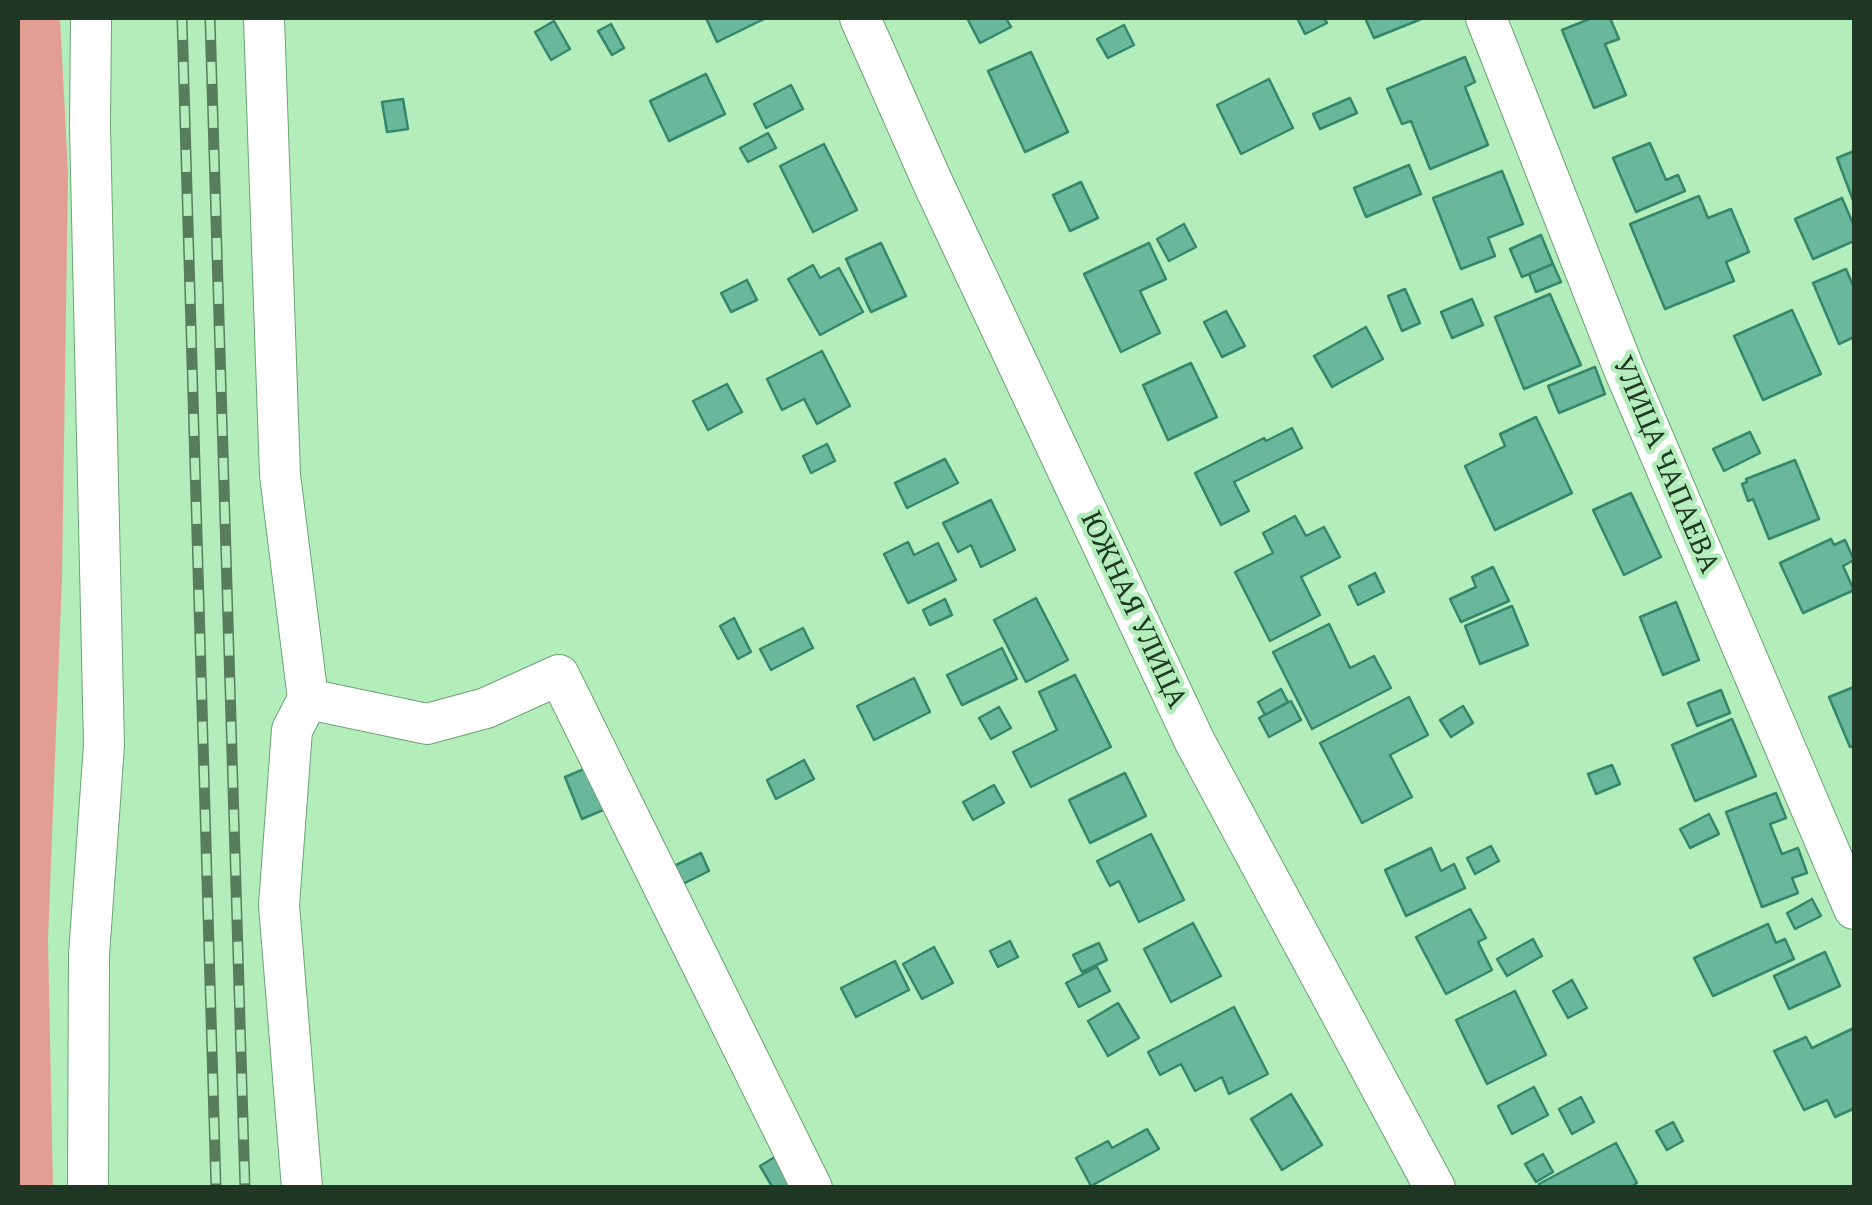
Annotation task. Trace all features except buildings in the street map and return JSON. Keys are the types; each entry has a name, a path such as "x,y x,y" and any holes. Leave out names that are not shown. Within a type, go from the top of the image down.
{"street":[{"path":"88,1188 89,955 104,744 91,18"},
{"path":"264,18 280,474 308,699 292,730 279,905 302,1188"},
{"name":"ЮЖНАЯ УЛИЦА","path":"860,18 932,181 1195,742 1435,1188"},
{"name":"УЛИЦА ЧАПАЕВА","path":"1486,18 1622,366 1854,909"},
{"path":"308,699 427,724 486,708 559,675 812,1188"}],"shaded area":[{"path":"18,18 60,18 68,173 62,578 48,939 53,1188 18,1187"}],"railway":[{"path":"182,18 216,1188"},
{"path":"210,18 245,1188"}]}
